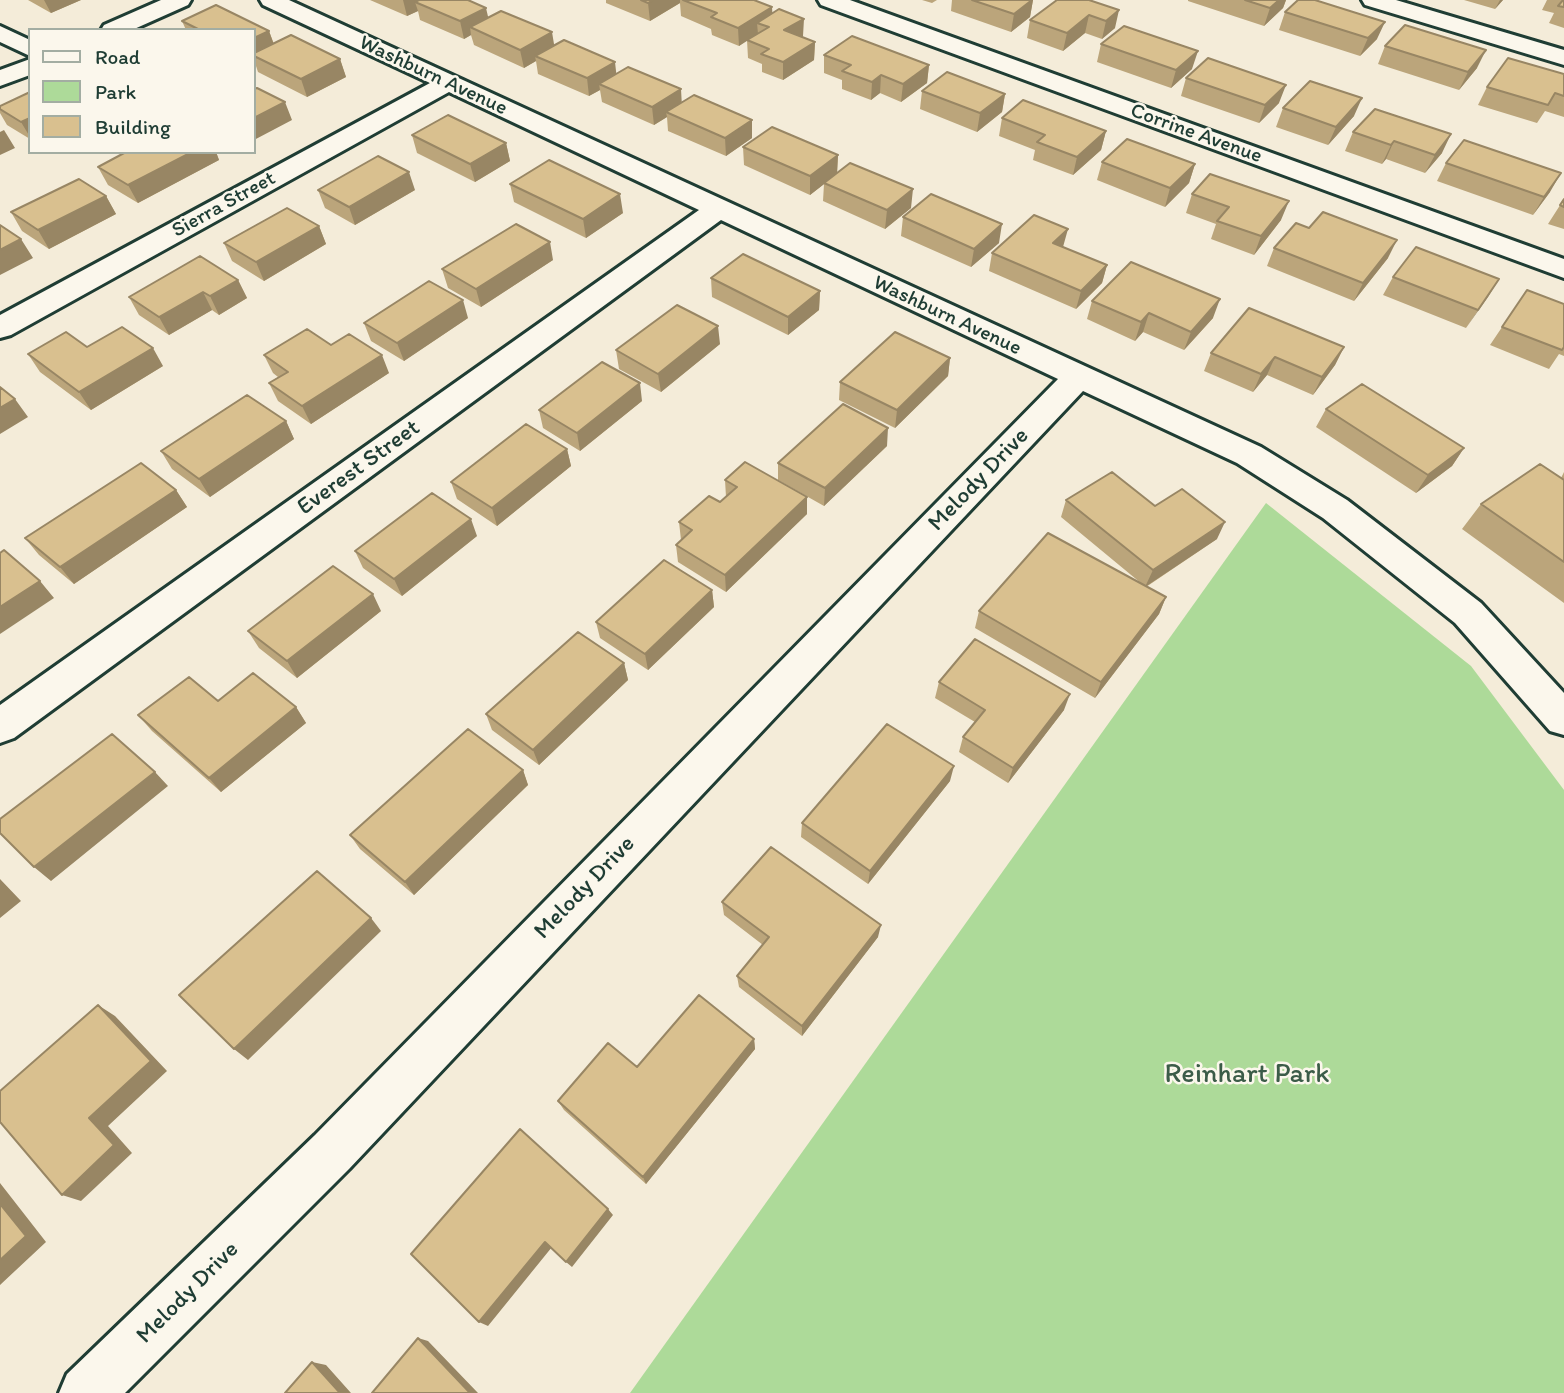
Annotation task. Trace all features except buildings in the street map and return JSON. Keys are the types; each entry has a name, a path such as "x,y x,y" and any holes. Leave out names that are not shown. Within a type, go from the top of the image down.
{"street":[{"path":"117,28 180,0"},
{"name":"Washburn Avenue","path":"271,0 1249,455 1335,509 1468,613 1564,719"},
{"name":"Corrine Avenue","path":"829,0 1564,269"},
{"path":"1373,0 1564,58"},
{"path":"0,33 28,47"},
{"path":"0,79 28,67"},
{"name":"Sierra Street","path":"0,328 448,83"},
{"name":"Everest Street","path":"0,726 718,210"},
{"name":"Melody Drive","path":"86,1393 332,1152 1078,377"}],"green space":[{"name":"Reinhart Park","path":"1266,503 1471,666 1564,790 1564,1393 630,1393"}]}
